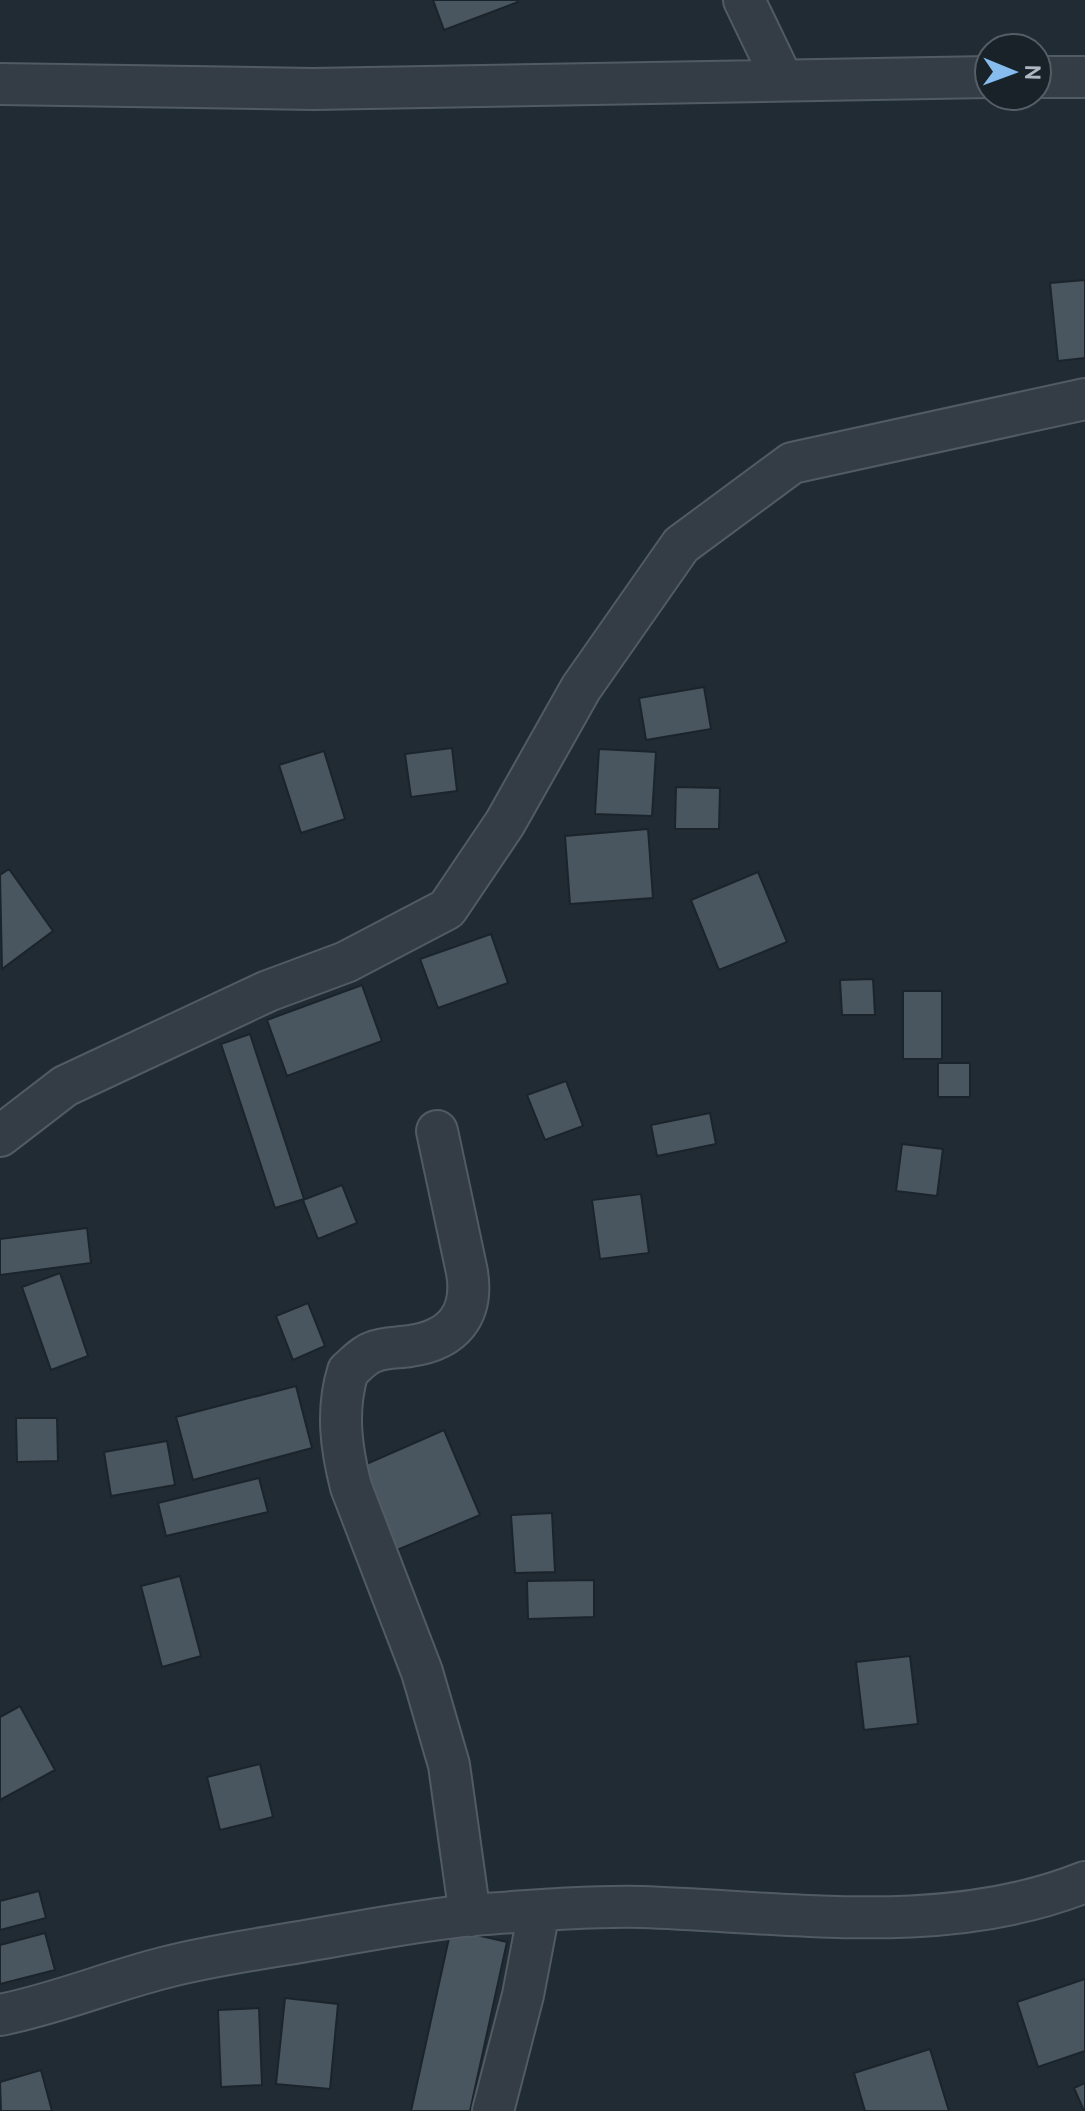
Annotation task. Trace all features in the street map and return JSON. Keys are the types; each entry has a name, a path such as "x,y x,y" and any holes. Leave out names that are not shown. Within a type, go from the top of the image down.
{"street":[{"path":"744,0 782,79"},
{"path":"0,84 313,89 973,77"},
{"path":"1053,77 1085,77"},
{"path":"0,1136 65,1086 268,991 346,962 447,909 505,823 581,688 681,545 792,463 1085,399"},
{"path":"437,1131 467,1272 469,1302 455,1326 447,1333 425,1343 373,1351 348,1371 341,1412 341,1437 342,1455 351,1487 422,1672 449,1765 470,1916"},
{"path":"0,2015 43,2006 162,1968 222,1954 470,1916 638,1907 887,1917 946,1916 1001,1908 1085,1882"},
{"path":"493,2111 523,1995 539,1911"}],"building":[{"path":"433,0 517,0 518,2 444,30"},
{"path":"1085,280 1085,358 1058,361 1050,283"},
{"path":"704,687 711,729 646,740 639,698"},
{"path":"452,748 457,791 411,797 405,754"},
{"path":"599,749 656,752 652,816 595,814"},
{"path":"324,751 345,819 301,833 279,765"},
{"path":"676,787 720,788 719,829 675,829"},
{"path":"648,829 653,898 570,904 565,836"},
{"path":"9,869 53,931 2,969 0,875"},
{"path":"758,872 787,942 719,970 691,900"},
{"path":"491,934 508,983 438,1008 420,959"},
{"path":"873,979 875,1015 842,1015 840,980"},
{"path":"362,985 382,1041 287,1076 267,1020"},
{"path":"903,991 942,991 942,1059 903,1059"},
{"path":"250,1034 304,1199 275,1208 221,1044"},
{"path":"938,1063 970,1063 970,1097 938,1097"},
{"path":"566,1081 583,1126 545,1140 527,1095"},
{"path":"710,1113 716,1144 657,1156 651,1125"},
{"path":"902,1144 943,1149 937,1196 896,1191"},
{"path":"342,1185 357,1223 318,1239 303,1200"},
{"path":"641,1194 649,1253 600,1259 592,1200"},
{"path":"87,1228 91,1263 0,1275 0,1239"},
{"path":"60,1273 88,1356 51,1370 22,1287"},
{"path":"308,1303 325,1346 293,1360 276,1316"},
{"path":"296,1386 312,1448 193,1480 176,1417"},
{"path":"16,1418 57,1418 58,1461 17,1462"},
{"path":"444,1430 480,1515 390,1553 355,1469"},
{"path":"167,1441 175,1485 111,1496 104,1452"},
{"path":"259,1478 268,1512 166,1536 158,1503"},
{"path":"552,1513 555,1572 515,1573 511,1515"},
{"path":"180,1576 201,1656 162,1667 141,1586"},
{"path":"594,1580 594,1617 528,1619 527,1581"},
{"path":"910,1656 918,1724 864,1730 856,1662"},
{"path":"20,1706 55,1770 0,1800 0,1717"},
{"path":"260,1764 273,1817 220,1830 207,1777"},
{"path":"39,1891 46,1918 0,1930 0,1901"},
{"path":"451,1929 507,1942 470,2111 411,2111"},
{"path":"45,1933 55,1970 0,1984 0,1945"},
{"path":"1085,1979 1085,2051 1038,2067 1017,2002"},
{"path":"285,1998 338,2004 330,2089 276,2084"},
{"path":"259,2008 262,2085 221,2087 218,2010"},
{"path":"930,2049 949,2111 865,2111 854,2073"},
{"path":"41,2070 52,2111 1,2111 0,2082"},
{"path":"1085,2083 1085,2111 1084,2111 1074,2088"}]}
